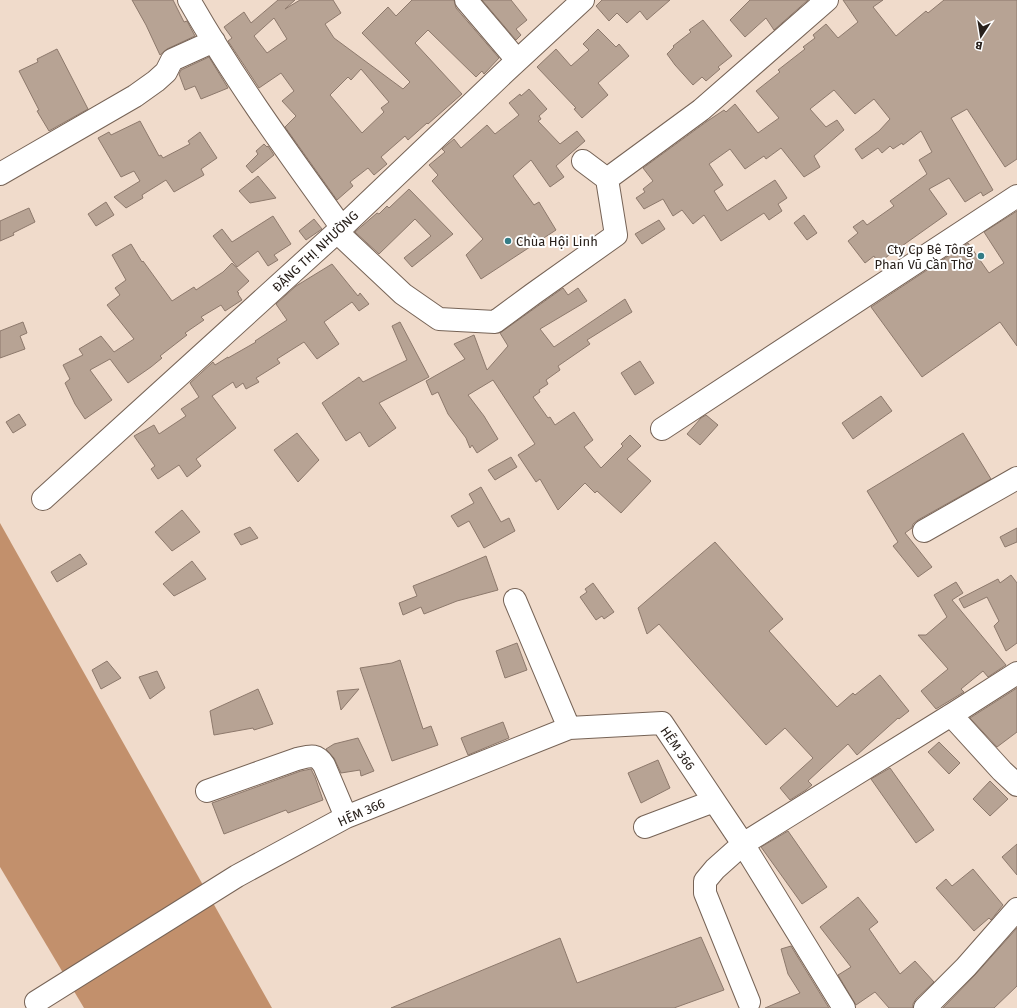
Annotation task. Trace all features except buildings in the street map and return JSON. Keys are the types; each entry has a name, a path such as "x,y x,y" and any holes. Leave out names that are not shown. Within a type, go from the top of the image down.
{"street":[{"path":"189,0 273,132 340,230 403,294 439,319 495,322 616,236 607,180 583,161"},
{"path":"466,0 517,60"},
{"name":"ĐẶNG THỊ NHƯỜNG","path":"44,499 340,230 517,60 583,0"},
{"path":"607,180 701,110 827,0"},
{"path":"0,174 135,96 166,72 172,60 214,41"},
{"path":"662,429 1017,196"},
{"path":"924,531 1017,478"},
{"path":"515,600 569,728"},
{"path":"749,1002 704,893 705,881 715,869 743,844 1017,673"},
{"path":"950,715 1017,785"},
{"name":"HẼM 366","path":"36,1002 237,876 346,817 569,728 662,723 743,844 844,1008"},
{"path":"207,791 297,759 310,756 320,759 324,765 346,817"},
{"path":"645,827 714,801"},
{"path":"925,1008 966,967 1017,910"}],"shaded area":[{"path":"0,523 272,1008 84,1008 0,867"}],"place":[{"name":"Chùa Hội Linh","path":"508,241"},
{"name":"Cty Cp Bê Tông Phan Vũ Cần Thơ","path":"981,256"}]}
